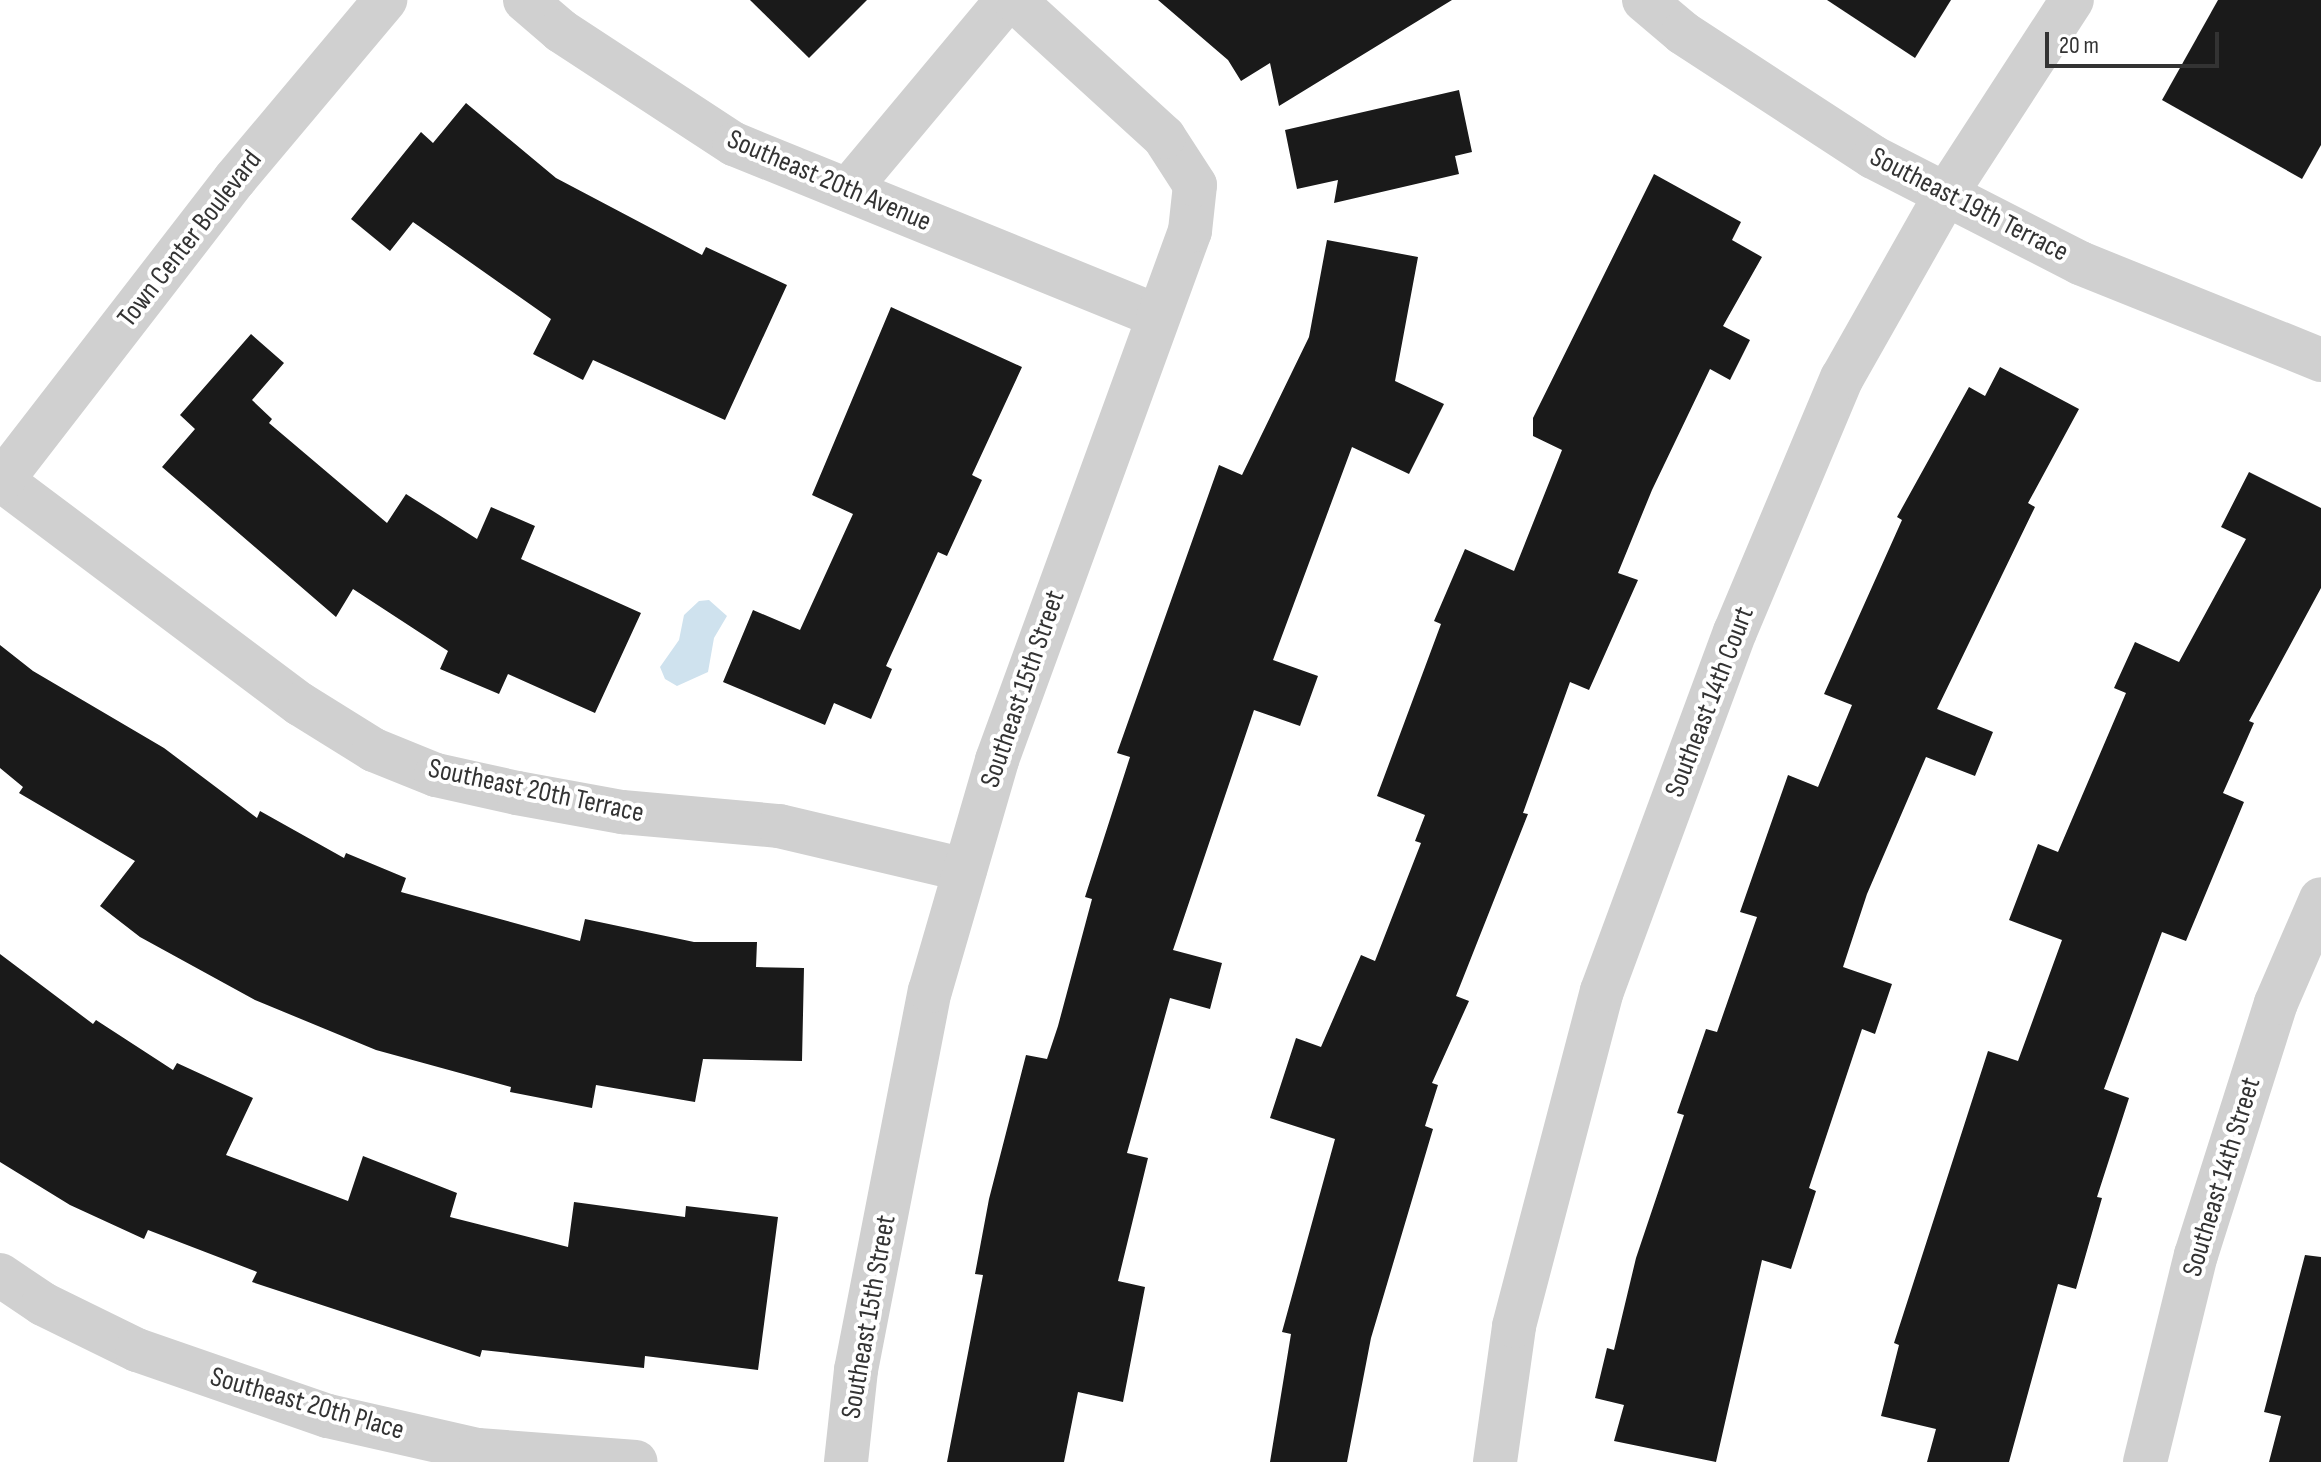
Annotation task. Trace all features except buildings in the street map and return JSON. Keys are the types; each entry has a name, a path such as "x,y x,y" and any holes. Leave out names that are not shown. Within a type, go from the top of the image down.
{"street":[{"name":"Town Center Boulevard","path":"1,481 235,179 385,0"},
{"name":"Southeast 20th Avenue","path":"525,0 561,31 734,144 1158,316"},
{"path":"848,190 1007,0"},
{"name":"Southeast 15th Street","path":"846,1462 856,1370 930,991 997,760 1190,231 1195,185 1164,137 1014,0"},
{"name":"Southeast 19th Terrace","path":"1644,0 1683,33 1860,149 2080,263 2321,360"},
{"name":"Southeast 14th Court","path":"1495,1462 1514,1326 1602,991 1735,632 1842,378 1946,194 2072,0"},
{"name":"Southeast 20th Terrace","path":"1,481 300,704 374,750 436,775 517,793 622,812 779,826 965,870"},
{"name":"Southeast 14th Street","path":"2145,1462 2201,1240 2276,1003 2321,899"},
{"name":"Southeast 20th Place","path":"0,1275 43,1304 137,1350 328,1416 478,1450 636,1462"}],"water":[{"path":"709,600 727,616 714,638 708,672 677,686 665,679 660,667 679,640 684,615 699,601"}]}
